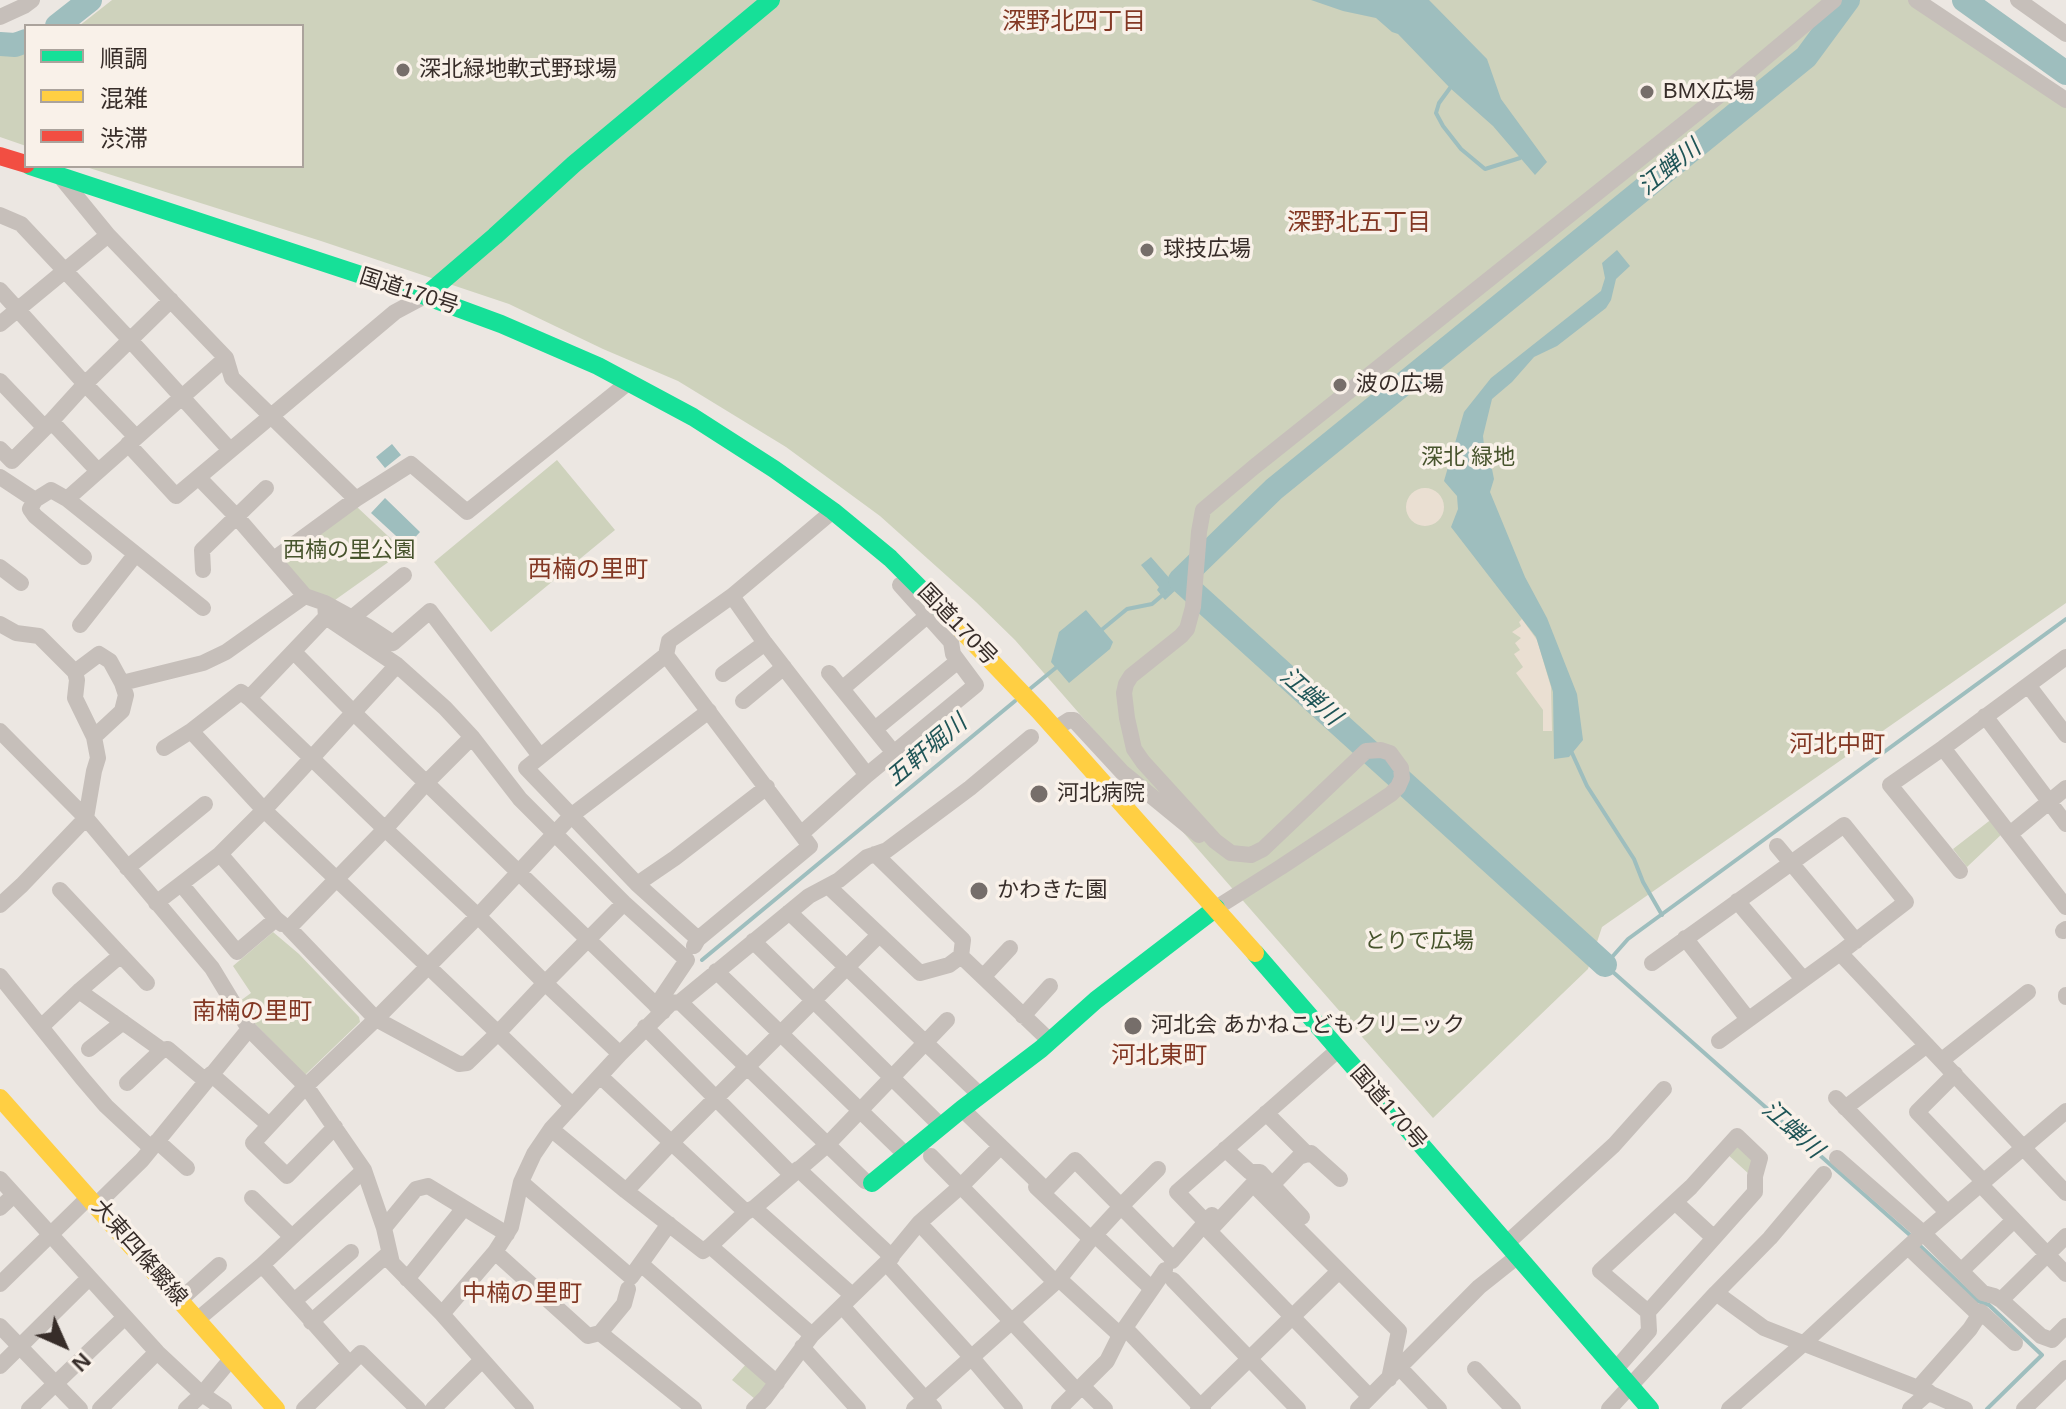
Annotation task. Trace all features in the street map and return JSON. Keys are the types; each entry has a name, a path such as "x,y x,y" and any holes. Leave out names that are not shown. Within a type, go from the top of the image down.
{"main road":[{"path":"425,296 574,164 771,0"},
{"name":"国道170号","path":"0,156 24,164"},
{"name":"国道170号","path":"37,168 425,296 598,366 716,432 774,469 828,516 890,558 1014,683 1216,908 1650,1409"},
{"path":"872,1183 941,1126 965,1116 980,1095 1050,1041 1096,1000 1216,908"},
{"name":"大東四條畷線","path":"0,1098 276,1409"}],"street":[{"path":"0,17 32,0"},
{"path":"1216,908 1391,794 1402,778 1401,768 1390,753 1366,751 1263,849 1251,855 1231,853 1215,841 1143,762 1134,749 1124,693 1131,676 1187,629 1193,607 1203,510 1834,0"},
{"path":"2018,0 2066,34"},
{"path":"1922,1 2066,100"},
{"path":"60,176 108,235 226,358 232,378 356,499"},
{"path":"0,215 21,224 230,450"},
{"path":"0,324 108,235"},
{"path":"0,290 85,384 176,496 395,312 425,296"},
{"path":"35,500 3,465 48,425 171,300"},
{"path":"67,499 226,358"},
{"path":"0,381 98,471"},
{"path":"274,559 356,499 411,464 467,512 629,382"},
{"path":"199,478 305,596 397,665 445,708 520,799 624,903 687,960"},
{"path":"203,570 202,550 266,488"},
{"path":"84,557 35,516 30,509 35,500 51,490 67,499 203,608"},
{"path":"698,939 637,884 526,768 666,655 669,641 732,596 828,516 892,575 951,642 953,654 976,685 802,833"},
{"path":"80,625 135,555"},
{"path":"0,567 21,583"},
{"path":"353,617 404,575"},
{"path":"122,683 203,663 226,652 305,596"},
{"path":"732,596 867,775"},
{"path":"326,610 353,617 393,643 430,611 540,756"},
{"path":"249,698 294,652 326,610"},
{"path":"843,688 927,616"},
{"path":"0,624 16,633 39,636 75,672 75,698 94,737 98,758 86,818 0,905"},
{"path":"723,674 765,643"},
{"path":"294,652 660,1009"},
{"path":"75,672 99,654 110,661 126,695 122,711 94,737"},
{"path":"442,1314 507,1234 521,1182 534,1154 551,1129 660,1009 698,939 810,846 666,655"},
{"path":"1960,871 1890,785 2066,657"},
{"path":"875,729 958,661"},
{"path":"156,903 220,854 397,665"},
{"path":"743,701 784,667"},
{"path":"829,673 894,753"},
{"path":"2028,685 2066,735"},
{"path":"164,748 241,692 620,1054"},
{"path":"335,1127 287,1176 253,1143 306,1086 478,916 572,815 709,711"},
{"path":"1985,716 2066,824"},
{"path":"1055,729 1074,720 1122,772 1202,837 1215,841"},
{"path":"0,731 86,818 212,968 249,1029 306,1086 364,1170 384,1228 392,1263 526,1409"},
{"path":"191,731 264,810 572,1105"},
{"path":"212,968 282,924 335,879 472,737"},
{"path":"660,1009 680,1002 809,896 829,887 867,857 887,850 970,788 1031,737"},
{"path":"1943,748 2066,907"},
{"path":"637,884 767,787"},
{"path":"2010,834 2066,788"},
{"path":"127,868 205,804"},
{"path":"1652,963 1844,825 1906,902 1719,1041"},
{"path":"1777,846 1856,941"},
{"path":"220,854 282,924 376,1019 459,1064 467,1063 498,1033 624,903"},
{"path":"829,887 920,973 949,965 961,956 963,940 875,854"},
{"path":"181,884 237,952"},
{"path":"60,890 147,983"},
{"path":"1737,901 1803,979"},
{"path":"789,912 980,1095"},
{"path":"626,1191 879,935"},
{"path":"1685,938 1748,1019"},
{"path":"753,941 941,1126"},
{"path":"983,977 1010,948"},
{"path":"1840,953 2066,1193"},
{"path":"41,1027 121,955"},
{"path":"961,956 1050,1041"},
{"path":"716,971 905,1154"},
{"path":"0,976 106,1106 187,1168"},
{"path":"1023,1016 1050,986"},
{"path":"79,991 162,1050"},
{"path":"1942,1060 2028,992"},
{"path":"680,1002 865,1181 872,1183"},
{"path":"551,1129 703,1251 827,1145 947,1020"},
{"path":"89,1049 123,1022"},
{"path":"645,1027 716,1099 889,1260 1015,1409"},
{"path":"0,1284 154,1144 249,1029"},
{"path":"1927,1045 1840,1103 1947,1212"},
{"path":"127,1083 162,1050 168,1049 269,1125"},
{"path":"1206,1222 1177,1192 1338,1050"},
{"path":"1955,1074 1917,1112 2066,1274"},
{"path":"600,1076 847,1300 925,1406 972,1358 1057,1281 1118,1209 1158,1169"},
{"path":"1394,1373 1399,1331 1253,1184 1209,1231 1293,1316 1364,1403 1394,1373 1479,1287 1664,1089"},
{"path":"1729,1409 1916,1239 2066,1111"},
{"path":"1266,1113 1307,1154"},
{"path":"965,1116 997,1150 1152,1289"},
{"path":"965,1116 1046,1190 1075,1160 1249,1359 1298,1409"},
{"path":"1615,1370 1649,1331 1648,1312 1755,1192 1760,1158 1737,1136 1691,1187 1600,1271 1648,1312"},
{"path":"1225,1149 1250,1172 1260,1172 1302,1217"},
{"path":"765,1405 807,1341 889,1260 919,1223 997,1150"},
{"path":"1272,1185 1299,1157 1311,1153 1340,1179"},
{"path":"931,1156 1057,1281 1123,1332 1200,1408 1338,1272"},
{"path":"1837,1158 1916,1239 1975,1311 1981,1312 2015,1343"},
{"path":"197,1320 262,1265 364,1170"},
{"path":"1059,1409 1107,1361 1152,1289 1250,1172"},
{"path":"1609,1409 1770,1238 1824,1174"},
{"path":"0,1179 157,1352 202,1394 224,1409"},
{"path":"521,1182 631,1277 669,1224"},
{"path":"384,1228 416,1189 428,1186 507,1234"},
{"path":"0,1208 14,1195"},
{"path":"252,1198 292,1237"},
{"path":"1675,1202 1714,1238"},
{"path":"407,1279 464,1208"},
{"path":"1961,1271 2014,1220"},
{"path":"919,1223 1013,1321 1105,1409"},
{"path":"2001,1300 2066,1236"},
{"path":"1916,1239 1961,1271 1983,1293 2001,1300 2041,1336 2052,1340 2066,1326"},
{"path":"710,1246 807,1341 858,1409"},
{"path":"294,1301 351,1252"},
{"path":"495,1252 588,1336 600,1333 624,1304 628,1289"},
{"path":"311,1322 389,1253"},
{"path":"641,1264 777,1383"},
{"path":"180,1300 219,1265"},
{"path":"262,1265 349,1363"},
{"path":"0,1366 89,1278"},
{"path":"1716,1293 1764,1328 1965,1409"},
{"path":"1910,1409 1981,1312"},
{"path":"29,1409 124,1318"},
{"path":"0,1326 80,1409"},
{"path":"600,1333 694,1409"},
{"path":"100,1409 157,1352"},
{"path":"304,1409 361,1353 418,1409"},
{"path":"186,1409 231,1359"},
{"path":"433,1409 482,1360"},
{"path":"2024,1409 2066,1368"},
{"path":"1475,1369 1504,1406"},
{"path":"1394,1373 1439,1409"}],"green space":[{"name":"深北 緑地","path":"112,0 1927,0 2066,102 2066,603 1602,927 1588,969 1433,1118 1015,640 880,516 786,447 678,381 509,304 89,168 304,168 304,24 82,24"},
{"path":"24,51 24,145 0,137 0,55"},
{"path":"557,460 615,530 491,632 434,562"},
{"name":"西楠の里公園","path":"357,507 404,551 335,600 305,591 284,559"},
{"path":"1993,818 2004,832 1967,867 1953,849"},
{"path":"273,932 299,954 359,1017 360,1022 305,1075 236,1004 251,993 233,966"},
{"path":"1736,1144 1753,1162 1750,1175 1726,1153"},
{"path":"747,1363 768,1385 755,1399 732,1380"}],"shaded area":[{"path":"1425,488 1439,493 1444,507 1439,521 1425,526 1411,521 1406,507 1411,493"},
{"path":"1522,619 1537,640 1551,687 1552,731 1543,731 1543,710 1516,673 1523,667 1514,654 1520,650 1515,643 1521,638 1512,632 1521,626 1519,622"}],"water":[{"path":"1311,0 1429,0 1487,59 1501,99 1547,162 1535,175 1493,126 1450,88 1398,34 1376,18"},
{"path":"1617,250 1630,266 1616,279 1606,308 1557,346 1534,357 1492,399 1483,436 1485,454 1494,479 1490,492 1525,577 1547,618 1577,694 1583,740 1569,757 1554,759 1553,692 1536,637 1451,527 1458,509 1457,496 1444,481 1464,412 1491,378 1601,291 1605,278 1602,263"},
{"path":"392,444 401,455 385,468 376,457"},
{"path":"385,498 420,532 407,546 371,513"},
{"path":"1151,557 1178,588 1165,600 1157,590 1159,587 1141,565"},
{"path":"1086,610 1113,642 1110,649 1069,683 1051,662 1059,632"}],"waterway":[{"path":"60,24 90,0"},
{"name":"江蝉川","path":"1605,965 1180,580 1274,489 1806,57 1848,0"},
{"path":"1964,0 2066,73"},
{"path":"0,44 15,45 24,42"},
{"path":"1450,88 1436,113 1461,149 1485,169 1520,158"},
{"name":"五軒堀川","path":"1172,587 1180,580"},
{"name":"五軒堀川","path":"1099,632 1127,609 1152,604 1165,593"},
{"path":"1911,1236 1605,965 1628,939 2066,619"},
{"name":"五軒堀川","path":"1031,688 1058,666"},
{"name":"五軒堀川","path":"702,960 1015,701"},
{"path":"1572,753 1587,786 1634,859 1662,915"},
{"name":"江蝉川","path":"1917,1243 1978,1301 1989,1305 2042,1355 1987,1409"}],"traffic: fast":[{"path":"425,296 574,164 771,0"},
{"path":"36,168 425,296 501,324 598,366 693,417 833,511 890,558 949,617"},
{"path":"872,1183 1041,1049 1096,1000 1216,908"},
{"path":"1255,953 1650,1409"}],"traffic: slow":[{"path":"949,617 1039,711 1255,953"},
{"path":"0,1098 276,1409"}],"traffic: jam":[{"path":"0,156 24,163"}],"place":[{"name":"深北緑地軟式野球場","path":"403,70"},
{"name":"BMX広場","path":"1647,92"},
{"name":"球技広場","path":"1147,250"},
{"name":"波の広場","path":"1340,385"},
{"name":"河北病院","path":"1039,794"},
{"name":"かわきた園","path":"979,891"},
{"name":"河北会 あかねこどもクリニック","path":"1133,1026"}],"district":[{"name":"深野北四丁目","path":"1074,22"},
{"name":"深野北五丁目","path":"1359,223"},
{"name":"西楠の里町","path":"588,570"},
{"name":"河北中町","path":"1837,745"},
{"name":"南楠の里町","path":"252,1012"},
{"name":"河北東町","path":"1159,1056"},
{"name":"中楠の里町","path":"522,1294"}],"park label":[{"name":"とりで広場","path":"1419,942"}]}
